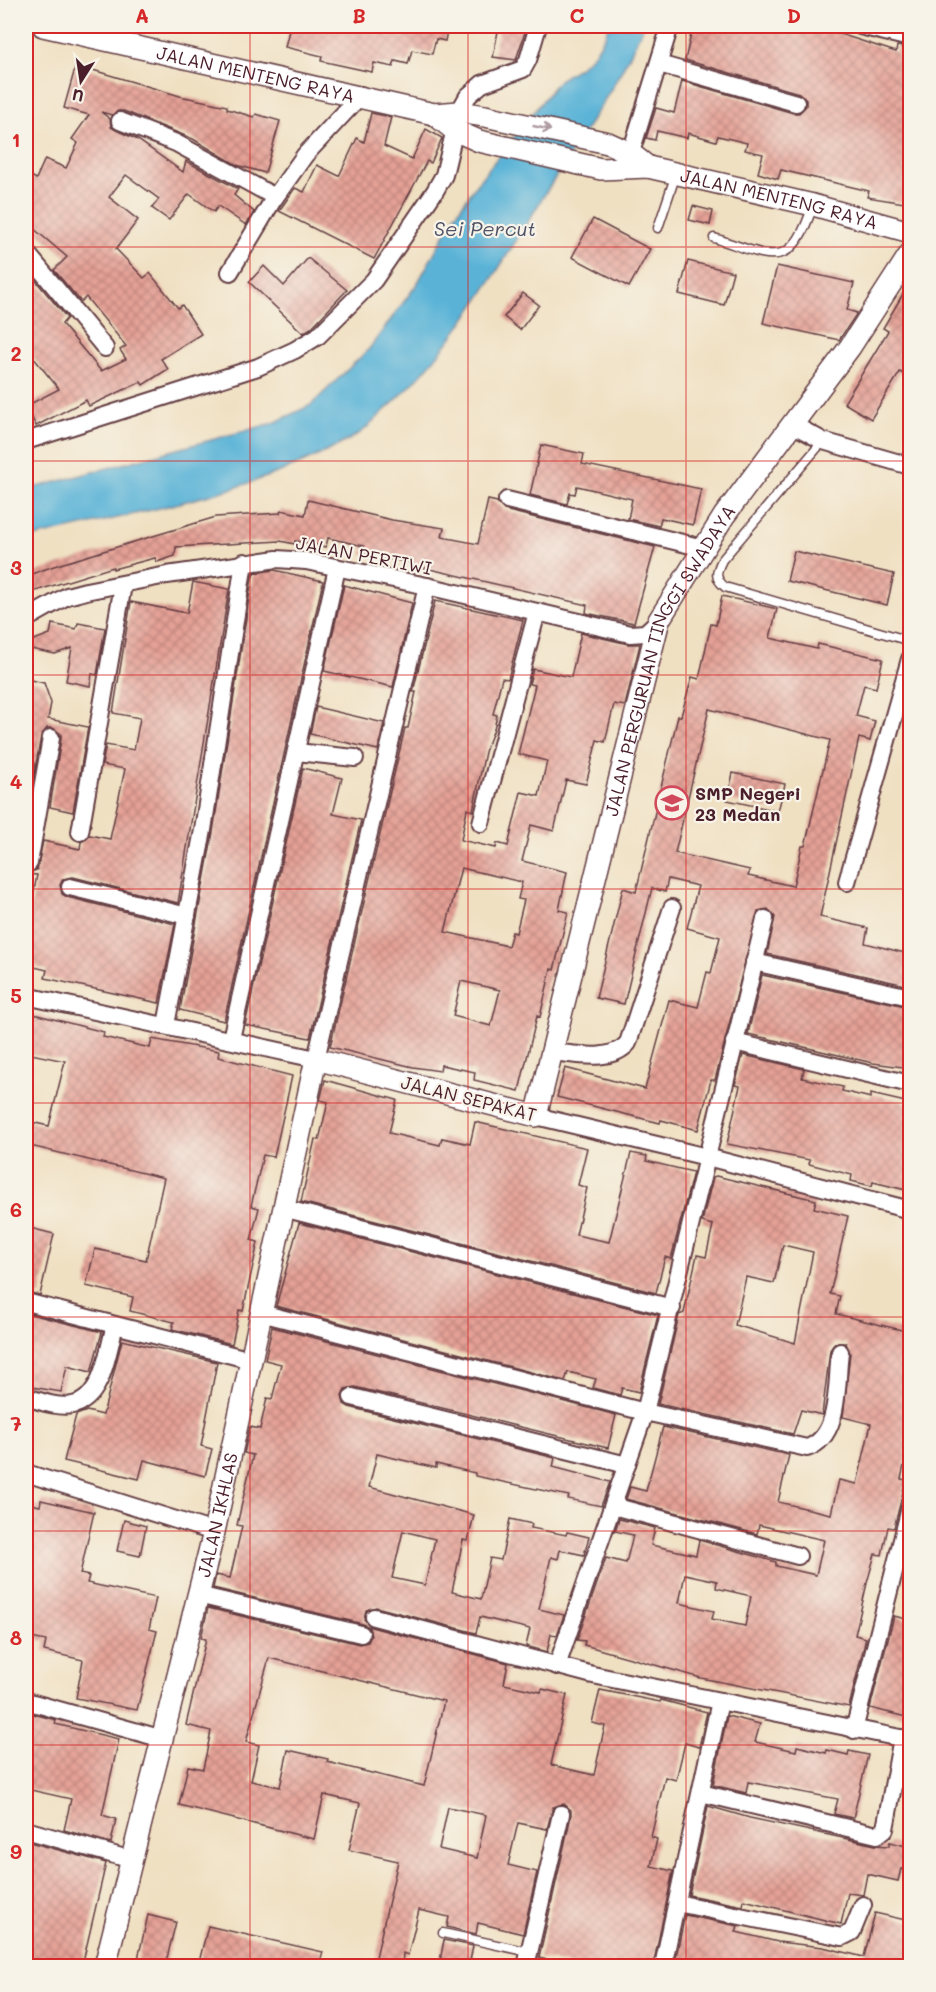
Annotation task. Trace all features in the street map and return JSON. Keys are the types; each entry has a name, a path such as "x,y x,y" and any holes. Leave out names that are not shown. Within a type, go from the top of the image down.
{"street":[{"name":"JALAN MENTENG RAYA","path":"43,26 361,95 434,114 456,121 478,141 601,169 628,161"},
{"path":"26,441 258,367 296,350 318,336 374,280 435,191 444,175 456,121 468,96 476,88 523,69 538,26"},
{"path":"628,161 670,26"},
{"path":"860,26 910,38"},
{"path":"659,64 796,103"},
{"path":"230,272 275,197 305,155 361,95"},
{"name":"JALAN MENTENG RAYA","path":"456,121 485,116 608,143 628,161 648,167 813,205 910,232"},
{"path":"120,121 176,143 275,197"},
{"path":"26,252 105,348"},
{"name":"JALAN PERGURUAN TINGGI SWADAYA","path":"536,1116 659,620 724,516 794,425 910,254"},
{"path":"794,425 823,441 910,466"},
{"path":"507,500 703,548"},
{"name":"JALAN PERTIWI","path":"26,619 67,596 244,562 291,560 427,586 636,634 645,633 659,620"},
{"path":"166,1025 203,830 244,562"},
{"path":"231,1039 337,568"},
{"path":"80,832 123,585"},
{"path":"316,1059 427,586"},
{"path":"481,823 537,612"},
{"path":"847,882 910,659"},
{"path":"27,868 51,738"},
{"path":"296,752 354,758"},
{"path":"70,887 187,916"},
{"path":"551,1052 610,1055 628,1043 672,908"},
{"path":"557,1666 645,1412 765,919"},
{"path":"754,962 910,997"},
{"name":"JALAN SEPAKAT","path":"26,996 316,1059 910,1210"},
{"path":"734,1042 910,1084"},
{"name":"JALAN IKHLAS","path":"105,1966 214,1532 316,1059"},
{"path":"284,1208 672,1308"},
{"path":"26,1302 251,1360"},
{"path":"261,1313 645,1412 807,1448 819,1444 832,1421 840,1352"},
{"path":"26,1397 56,1405 74,1405 89,1395 98,1383 116,1325"},
{"path":"352,1397 627,1465"},
{"path":"26,1473 214,1532"},
{"path":"613,1506 798,1556"},
{"path":"854,1730 910,1508"},
{"path":"198,1596 361,1634"},
{"path":"374,1617 557,1666 854,1730 906,1739 885,1829 877,1835 701,1793"},
{"path":"26,1701 163,1739"},
{"path":"663,1966 720,1701"},
{"path":"531,1962 561,1814"},
{"path":"26,1830 132,1860"},
{"path":"677,1903 842,1937 852,1932 862,1905"}],"lane":[{"path":"658,228 676,174"},
{"path":"714,238 766,255 779,254 798,243 813,205"},
{"path":"823,441 722,561 716,573 718,581 725,587 910,641"},
{"path":"443,1933 531,1962"}],"water":[{"name":"Sei Percut","path":"608,26 643,26 602,104 477,301 434,360 410,387 368,427 319,455 238,487 153,510 26,539 26,490 274,423 311,405 369,349 417,284 456,214 479,181 559,80 580,67 595,53"}],"building":[{"path":"290,26 448,26 445,41 436,39 432,54 412,50 408,64 395,61 393,67 374,63 372,72 321,61 322,56 285,47"},
{"path":"499,26 527,26 516,60 493,57"},
{"path":"693,26 815,26 896,52 897,46 910,48 910,199 905,198 904,203 867,197 869,191 781,170 778,179 758,173 763,154 745,150 747,143 718,136 716,141 688,133 687,138 657,131 655,140 646,138 656,108 674,113 682,81 793,113 799,113 806,106 806,100 799,93 685,60"},
{"path":"76,65 180,96 227,106 227,109 254,117 256,114 280,121 265,173 237,165 193,139 124,111 118,111 112,115 101,112 110,119 111,127 138,140 183,172 186,161 238,189 234,195 254,212 246,225 218,206 214,212 189,194 169,220 152,208 159,199 126,175 109,197 138,220 116,249 144,278 150,273 178,308 182,305 201,334 161,359 168,369 143,385 141,382 89,406 86,400 36,426 26,406 59,389 33,357 26,366 26,269 67,318 62,324 101,371 126,359 120,350 126,346 86,297 81,302 54,270 67,257 26,222 26,172 36,179 45,159 66,168 78,143 72,139 89,115 64,108"},
{"path":"371,113 391,117 384,146 412,159 426,129 442,138 431,163 427,161 374,259 279,211 295,188 304,192 317,165 339,176 357,138 364,142"},
{"path":"693,206 713,211 710,225 689,220"},
{"path":"593,219 650,249 629,287 572,257"},
{"path":"308,258 347,290 311,328 303,333 249,282 264,266 284,286"},
{"path":"688,261 733,272 724,305 679,294"},
{"path":"777,266 854,283 847,310 857,313 839,340 763,323"},
{"path":"910,282 910,378 900,372 871,419 844,403 888,331 883,328"},
{"path":"523,293 539,305 520,330 504,317"},
{"path":"541,445 584,454 582,464 701,489 693,525 661,518 659,526 628,519 632,499 577,486 575,494 570,493 567,504 530,495"},
{"path":"308,500 392,520 444,528 442,537 478,544 488,500 497,502 504,510 655,547 634,623 586,613 587,605 412,565 413,563 362,554 364,546 328,538 326,547 295,541 295,544 280,541 176,547 175,556 157,562 155,558 113,569 113,567 26,594 26,576 54,566 216,517 280,513 281,510 305,515"},
{"path":"794,551 894,574 887,605 787,581"},
{"path":"274,570 323,581 224,1021 180,1010 213,832 252,579 254,573"},
{"path":"193,582 229,589 178,903 73,877 63,879 60,885 62,894 67,897 175,924 159,1003 45,978 47,970 26,965 26,933 37,875 26,873 37,870 43,841 80,849 81,842 90,835 110,839 125,769 102,765 106,745 134,750 140,718 113,713 131,602 187,613"},
{"path":"344,585 412,603 393,687 324,671"},
{"path":"722,596 777,609 770,638 817,649 818,644 883,659 876,688 864,685 856,716 875,721 870,741 859,738 820,917 868,928 865,943 905,953 904,958 910,959 910,986 767,954 775,917 768,909 758,911 715,1080 711,1080 698,1130 661,1120 660,1123 557,1097 565,1068 645,1089 669,1000 698,1007 707,972 711,973 720,937 687,928 698,886 668,879 665,892 652,888 624,1004 596,998 623,888 636,892 678,716 681,716 692,677 699,679 711,624 716,625","holes":["709,709 830,740 805,846 802,846 793,886 748,876 750,870 675,853"]},
{"path":"435,601 523,620 508,679 502,678 493,714 497,715 494,729 485,752 473,811 467,809 461,840 496,848 497,843 508,846 521,792 539,796 547,761 518,754 535,685 529,684 533,669 571,677 581,633 628,644 640,644 625,706 614,704 605,742 597,740 586,784 566,780 554,831 531,825 522,861 567,872 559,910 568,912 540,1017 537,1016 519,1091 474,1080 475,1072 441,1065 440,1071 413,1067 330,1047 405,728 408,728 416,692 413,692","holes":["461,868 522,882 518,899 524,900 516,933 512,932 508,946 445,932","461,981 500,990 491,1026 453,1016"]},
{"path":"78,623 105,628 97,675 92,674 90,686 66,681 72,648 55,654 26,648 26,643 50,634 52,624 76,629"},
{"path":"26,679 44,683 51,703 48,719 88,727 73,812 50,807 61,739 61,734 53,728 47,728 41,736 29,803 26,802"},
{"path":"316,707 384,723 378,750 310,734"},
{"path":"303,768 342,778 333,814 361,820 310,1038 245,1025"},
{"path":"733,773 785,784 778,811 727,800"},
{"path":"762,975 910,1007 910,1068 873,1063 748,1034"},
{"path":"26,1012 104,1032 103,1037 150,1048 152,1039 219,1051 218,1057 292,1076 274,1157 263,1155 251,1206 259,1208 251,1240 258,1242 243,1311 239,1310 232,1344 172,1329 174,1322 130,1311 133,1297 86,1286 95,1249 146,1260 164,1178 26,1145 26,1121 49,1126 65,1061 26,1053"},
{"path":"743,1055 804,1069 802,1078 843,1087 842,1091 871,1098 871,1094 910,1103 910,1191 873,1182 872,1186 851,1181 852,1175 809,1164 810,1160 727,1144 740,1086 735,1085"},
{"path":"325,1080 397,1100 389,1133 440,1145 442,1138 470,1144 475,1122 587,1148 578,1185 587,1188 576,1235 609,1242 631,1153 647,1156 646,1161 693,1172 671,1259 665,1257 656,1293 301,1202 315,1139 319,1140 328,1102 320,1100"},
{"path":"713,1177 816,1200 814,1208 848,1216 830,1294 840,1296 836,1314 910,1332 910,1439 901,1479 906,1480 894,1528 888,1527 882,1555 875,1554 867,1583 855,1635 866,1638 849,1707 701,1678 584,1645 585,1641 577,1640 606,1558 626,1563 633,1535 615,1531 619,1519 655,1528 651,1545 696,1555 699,1540 776,1562 776,1566 816,1575 824,1540 759,1525 757,1534 626,1499 630,1487 646,1491 663,1427 789,1455 778,1502 831,1514 839,1480 857,1484 871,1424 843,1417 850,1353 846,1343 835,1343 830,1350 822,1415 801,1410 793,1434 658,1404 679,1315 684,1313 697,1255 706,1257 713,1225 702,1222","holes":["783,1245 813,1252 795,1343 735,1325 746,1277 774,1283","685,1574 717,1581 716,1588 751,1596 745,1626 712,1619 714,1611 679,1603"]},
{"path":"299,1223 658,1315 639,1392 622,1388 620,1395 593,1388 596,1379 568,1372 565,1381 276,1306"},
{"path":"26,1227 54,1234 40,1295 26,1292"},
{"path":"26,1313 102,1332 91,1372 67,1366 61,1392 26,1386"},
{"path":"272,1327 616,1415 608,1448 355,1387 345,1389 342,1395 344,1404 349,1407 555,1458 553,1467 610,1482 601,1506 568,1499 569,1496 475,1476 475,1473 436,1464 436,1468 377,1454 369,1487 474,1515 468,1541 463,1540 452,1592 481,1599 490,1558 501,1560 510,1519 532,1524 531,1528 589,1537 584,1555 560,1550 558,1559 551,1557 539,1609 564,1615 557,1635 551,1634 547,1652 526,1646 530,1629 480,1617 476,1633 376,1607 366,1610 364,1619 371,1627 508,1663 504,1684 567,1695 551,1765 594,1775 605,1726 592,1723 600,1690 660,1702 661,1700 707,1712 699,1747 685,1743 676,1780 665,1777 651,1837 657,1839 651,1866 673,1871 653,1966 576,1966 539,1958 571,1816 571,1810 564,1804 553,1807 547,1829 518,1823 508,1865 537,1872 523,1934 478,1923 476,1934 447,1927 449,1917 419,1910 408,1955 403,1953 402,1966 374,1966 398,1861 349,1850 360,1803 324,1795 314,1839 179,1805 188,1766 203,1769 211,1731 186,1725 206,1639 201,1638 208,1608 359,1644 368,1642 371,1636 369,1627 363,1624 213,1588 216,1575 230,1578 242,1526 237,1525 253,1455 244,1453 250,1427 260,1429 267,1398 272,1399 281,1364 265,1360","holes":["403,1531 435,1539 425,1585 392,1578","269,1658 444,1701 424,1786 288,1750 280,1787 251,1781 259,1745 246,1742","448,1807 486,1815 477,1858 439,1849"]},
{"path":"122,1340 217,1362 201,1446 212,1449 205,1476 144,1460 139,1479 64,1461 76,1415 87,1411 103,1415"},
{"path":"41,1500 94,1512 80,1574 89,1576 87,1583 156,1598 149,1629 157,1631 137,1710 76,1698 83,1660 44,1651 46,1641 26,1637 26,1503 40,1506"},
{"path":"124,1520 146,1526 140,1556 117,1551"},
{"path":"894,1616 910,1620 910,1718 870,1708"},
{"path":"26,1712 56,1720 55,1724 119,1739 102,1815 116,1819 111,1843 64,1830 71,1799 26,1789"},
{"path":"727,1716 760,1724 755,1742 796,1751 797,1746 826,1753 827,1750 848,1755 849,1751 868,1755 853,1818 834,1814 838,1799 748,1782 746,1793 713,1785"},
{"path":"708,1806 750,1818 875,1845 889,1846 890,1842 910,1847 910,1871 901,1869 898,1881 867,1874 863,1895 848,1893 841,1924 744,1900 743,1906 689,1895"},
{"path":"26,1841 106,1863 82,1966 53,1966 26,1961"},
{"path":"875,1913 910,1921 910,1966 674,1966 685,1915 738,1926 736,1932 778,1942 823,1947 864,1957"},
{"path":"148,1915 176,1922 165,1966 137,1963"},
{"path":"208,1926 323,1952 319,1966 198,1966"},
{"path":"444,1940 473,1946 469,1966 439,1966"}],"place":[{"name":"SMP Negeri 23 Medan","path":"672,803"}]}
